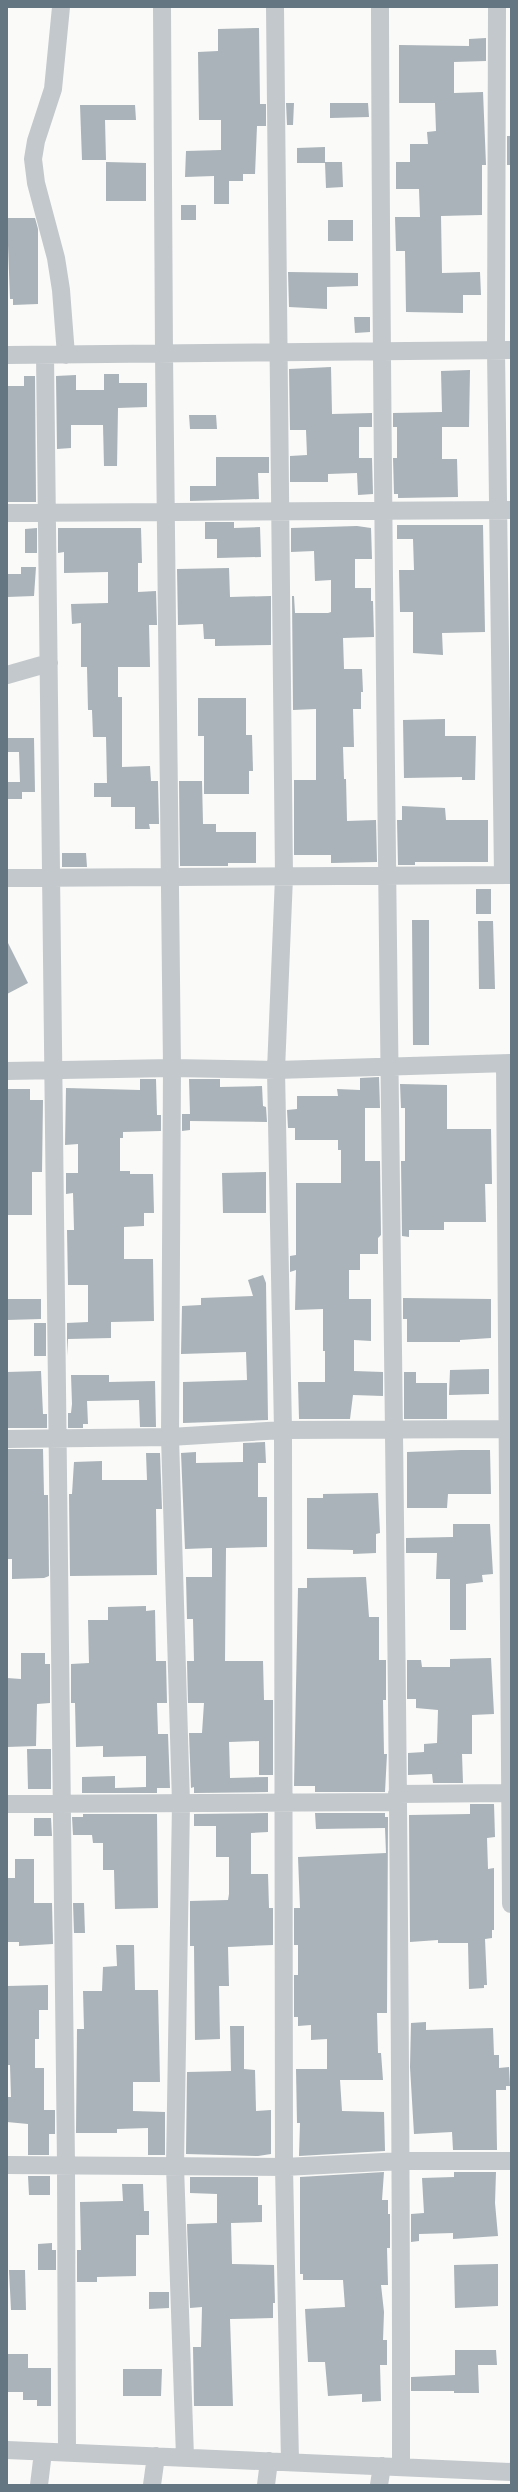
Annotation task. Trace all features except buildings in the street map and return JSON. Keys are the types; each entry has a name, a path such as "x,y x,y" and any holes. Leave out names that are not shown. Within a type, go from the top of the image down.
{"street":[{"path":"61,7 53,90 36,140 33,159 36,183 56,258 61,290 66,355"},
{"path":"162,7 165,512 172,1068 170,1437 180,1803 175,2166 185,2458"},
{"path":"274,7 284,877 276,1070 283,1430 284,2167 290,2462"},
{"path":"380,7 382,511 402,2161 402,2467"},
{"path":"7,878 507,875 504,351 497,7"},
{"path":"7,355 504,351"},
{"path":"45,355 66,2164 67,2452"},
{"path":"7,513 505,510"},
{"path":"7,675 49,663"},
{"path":"7,1071 172,1068 276,1070 389,1065 508,1064 511,1904"},
{"path":"7,1439 170,1437 283,1430 510,1429"},
{"path":"7,1804 283,1802 398,1798 510,1799"},
{"path":"7,2165 66,2164 284,2167 402,2161 511,2161"},
{"path":"7,2450 402,2467 475,2478 511,2472"},
{"path":"39,2485 43,2452"},
{"path":"152,2485 156,2456"},
{"path":"266,2485 269,2461"},
{"path":"380,2485 382,2466"}]}
